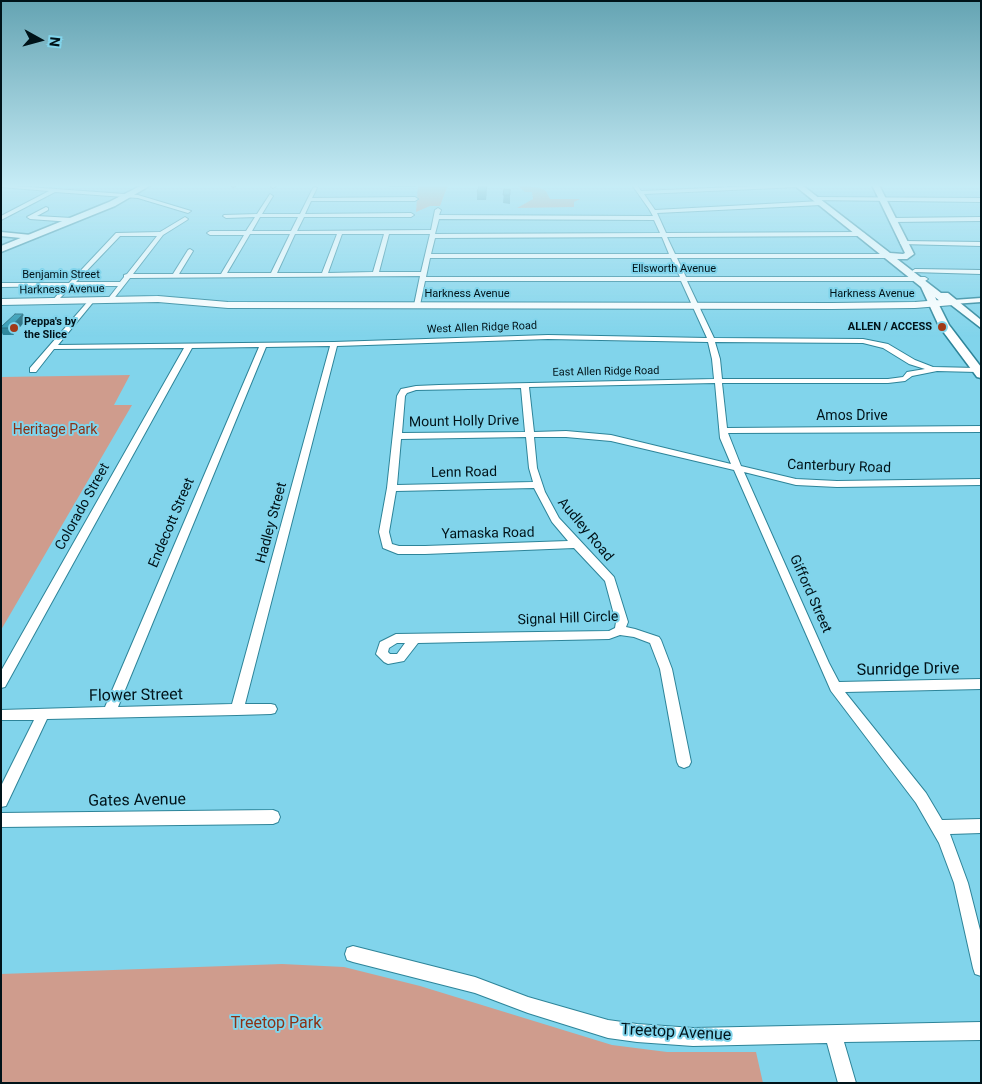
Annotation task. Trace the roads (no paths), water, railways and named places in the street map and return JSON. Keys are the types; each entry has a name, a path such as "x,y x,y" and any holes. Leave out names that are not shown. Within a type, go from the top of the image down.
{"main road":[{"path":"1,249 35,236"},
{"path":"864,236 919,276 942,299 947,331 979,373"},
{"path":"893,256 910,255 899,236"},
{"path":"919,276 942,303 981,325"},
{"name":"Harkness Avenue","path":"1,302 169,300 228,305 942,303"}],"street":[{"path":"17,236 32,237"},
{"path":"55,301 117,236"},
{"path":"110,300 126,276 160,236"},
{"path":"223,275 246,236"},
{"path":"273,274 291,236"},
{"path":"326,274 339,236"},
{"path":"376,274 386,236"},
{"path":"417,305 433,236"},
{"path":"617,236 706,236"},
{"name":"Gifford Street","path":"665,236 711,340 716,360 723,431 738,470 835,687 921,798 939,827 954,858 962,883 981,968"},
{"path":"904,245 981,245"},
{"path":"174,275 190,251"},
{"path":"428,256 893,256"},
{"name":"Ellsworth Avenue","path":"126,276 376,274 684,279 919,276 981,272"},
{"name":"Benjamin Street","path":"1,285 120,284"},
{"path":"33,370 92,300"},
{"path":"942,303 981,300"},
{"name":"West Allen Ridge Road","path":"53,347 334,344 556,337 867,341 888,347 906,359 922,366 937,368"},
{"name":"Hadley Street","path":"237,710 334,344"},
{"name":"Endecott Street","path":"109,713 263,345"},
{"name":"Colorado Street","path":"1,683 189,346"},
{"path":"906,359 910,374"},
{"name":"East Allen Ridge Road","path":"400,550 388,547 385,540 401,396 407,389 717,381 888,381 907,378 910,374 937,368 979,373"},
{"name":"Audley Road","path":"525,385 533,468 537,485 552,516 610,580 622,622 620,632"},
{"name":"Amos Drive","path":"723,431 981,428"},
{"name":"Mount Holly Drive","path":"398,436 566,434 611,438"},
{"name":"Canterbury Road","path":"611,438 738,470 805,483 981,482"},
{"name":"Lenn Road","path":"392,488 537,485"},
{"name":"Yamaska Road","path":"400,550 577,544"},
{"name":"Signal Hill Circle","path":"415,639 609,635 620,632 635,633 655,640 666,669 684,762"},
{"name":"Sunridge Drive","path":"835,687 981,684"},
{"name":"Flower Street","path":"1,715 271,709"},
{"path":"1,801 43,714"},
{"name":"Gates Avenue","path":"1,820 274,817"},
{"path":"939,827 981,826"},
{"name":"Treetop Avenue","path":"353,954 475,986 528,1005 608,1029 693,1037 981,1031"},
{"path":"833,1035 847,1083"}],"place":[{"name":"ALLEN / ACCESS","path":"942,327"},
{"name":"Peppa's by the Slice","path":"14,328"}],"park label":[{"name":"Heritage Park","path":"55,430"},
{"name":"Treetop Park","path":"276,1024"}]}
